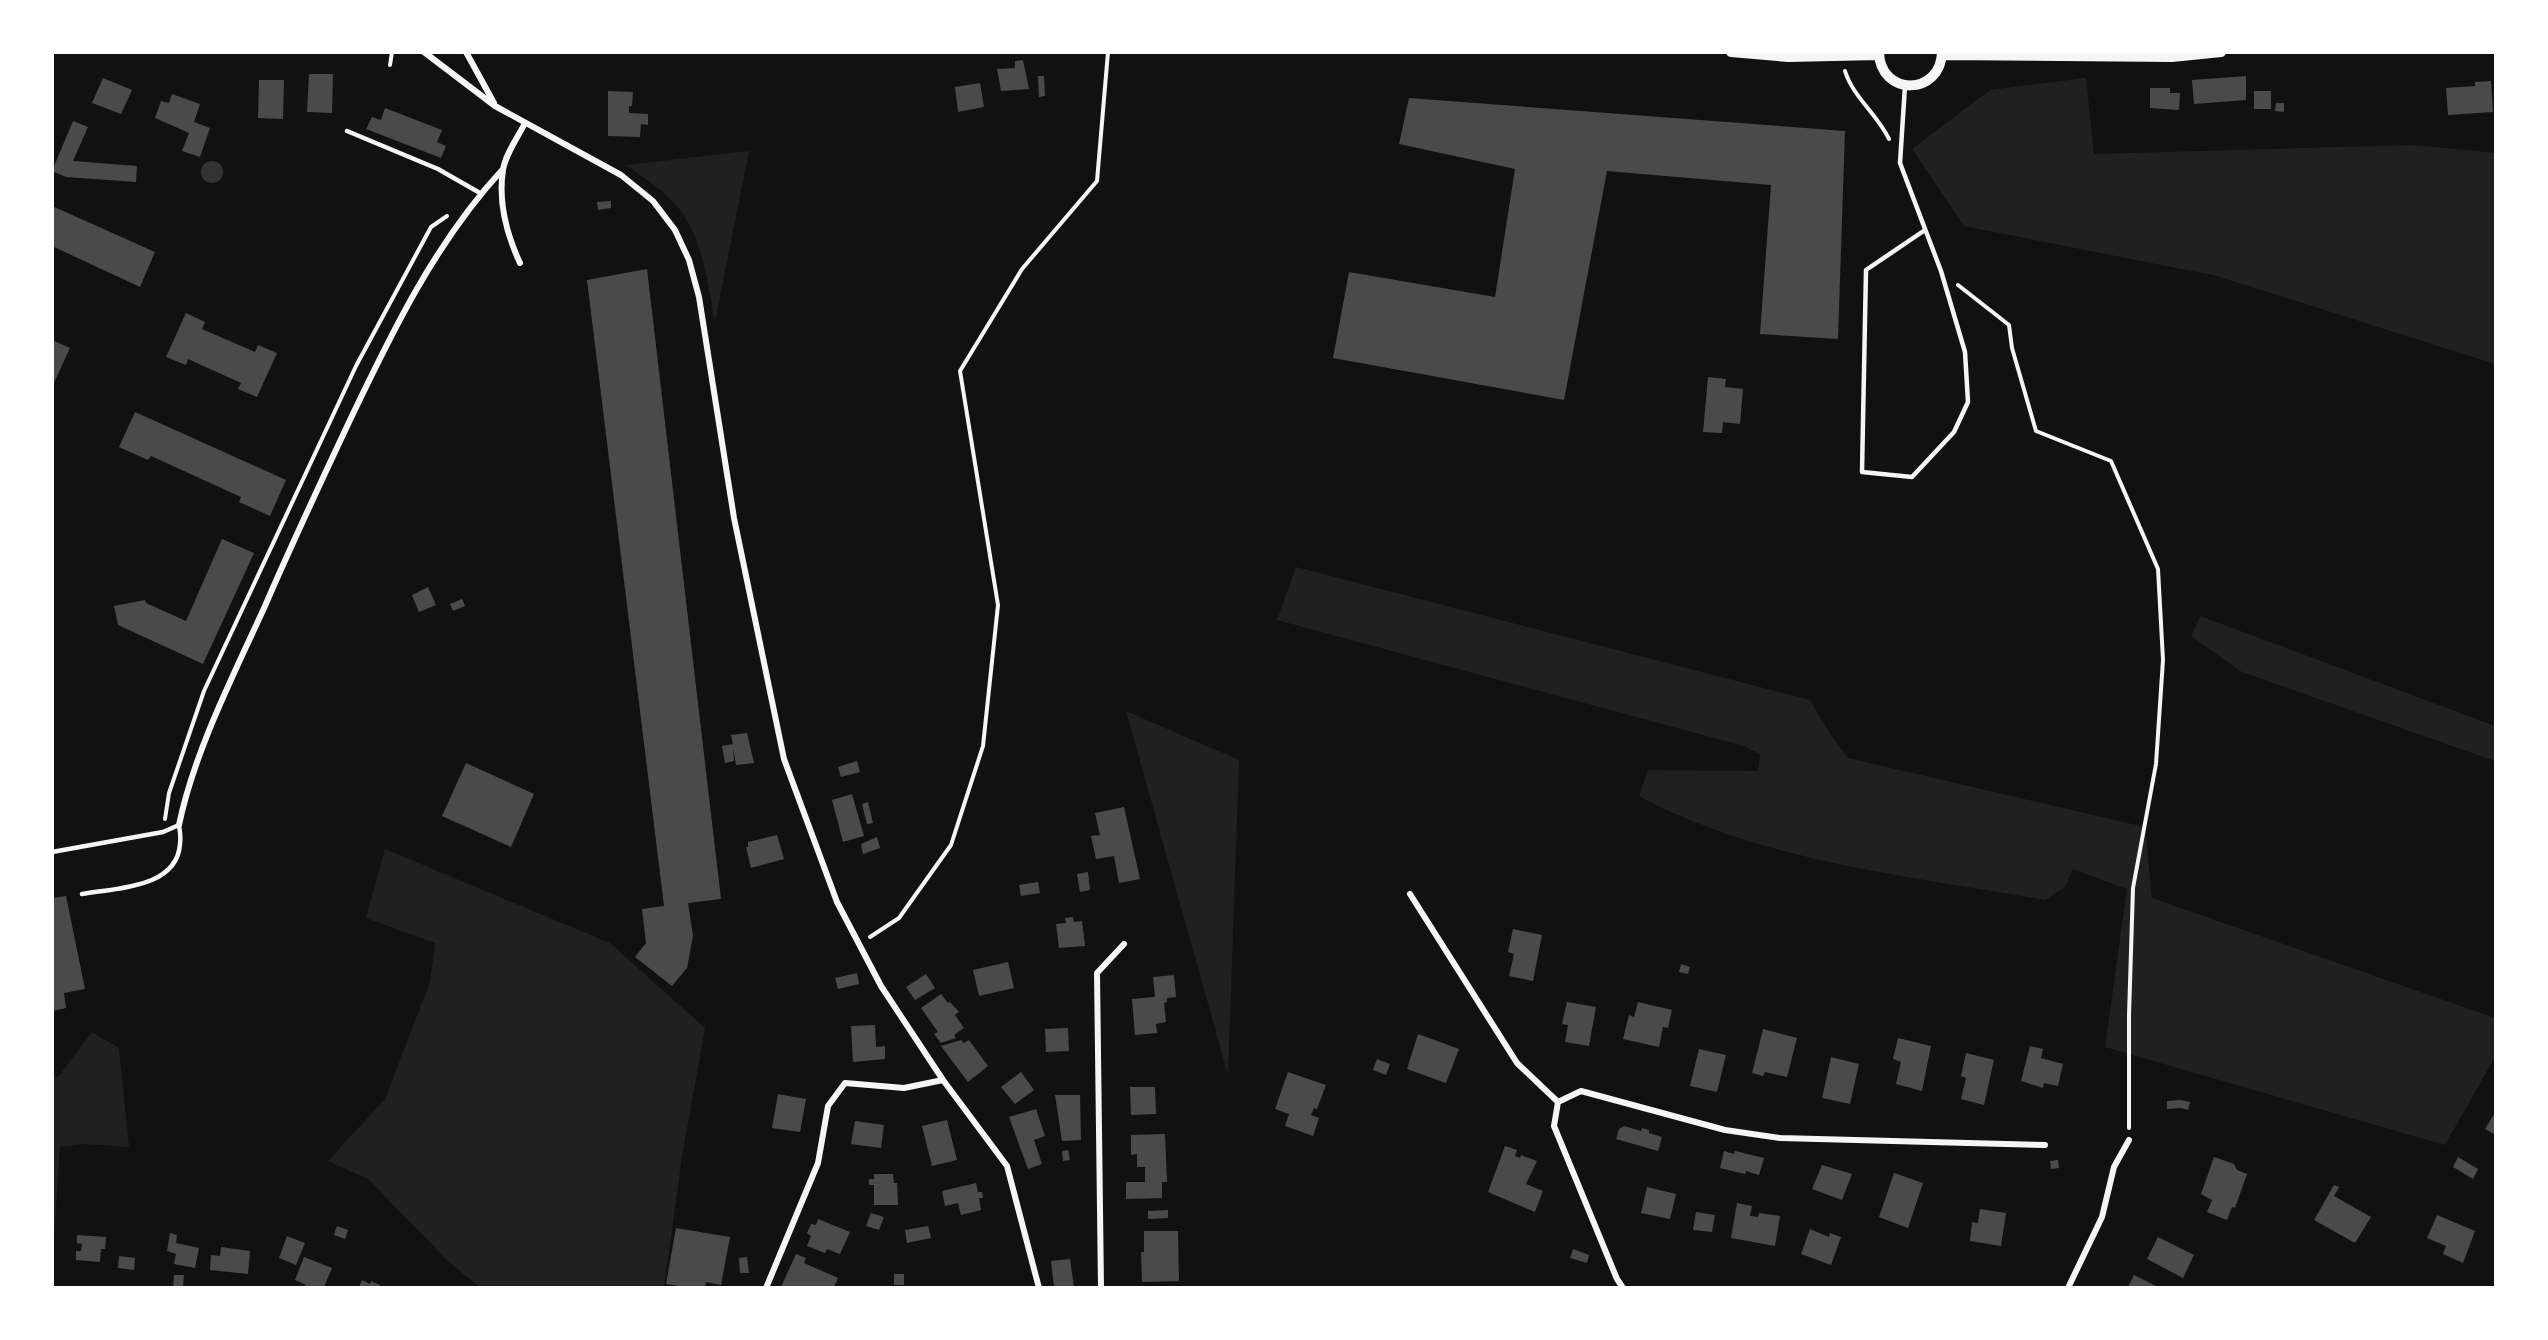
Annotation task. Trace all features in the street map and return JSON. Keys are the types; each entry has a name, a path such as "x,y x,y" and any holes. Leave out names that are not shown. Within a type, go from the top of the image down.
{"street":[{"path":"424,52 495,106 621,175 653,201 675,230 689,260 699,297 735,518 784,759 837,902 881,986 943,1080 1007,1166 1039,1287"},
{"path":"466,52 495,106"},
{"path":"1731,52 1788,57 1879,54 1881,66 1886,75 1894,82 1905,86 1926,82 1934,75 1942,54 2172,57 2221,52"},
{"path":"179,825 196,768 218,711 297,533 378,362 438,252 480,193 503,169 525,123"},
{"path":"503,169 507,236 520,263"},
{"path":"1410,894 1517,1064 1558,1102"},
{"path":"1101,1287 1097,973 1124,944"},
{"path":"766,1287 818,1163 828,1106 845,1083 903,1088 943,1080"},
{"path":"1558,1102 1581,1091 1725,1130 1780,1138 2045,1145"},
{"path":"1558,1102 1554,1126 1617,1279 1623,1287"},
{"path":"2068,1287 2102,1217 2114,1167 2130,1140"}],"lane":[{"path":"1905,86 1900,163 1941,271 1965,352 1968,402 1954,432 1912,477 1862,472 1866,270 1925,230"},
{"path":"347,131 438,169 480,193"},
{"path":"52,852 163,832 179,825 178,853 166,873 146,883 82,894"}],"path":[{"path":"390,64 392,52"},
{"path":"859,945 899,918 951,845 983,746 998,605 960,370 1022,269 1097,181 1108,52"},
{"path":"1841,57 1850,86 1881,122 1900,163"},
{"path":"1941,271 2009,325 2012,348 2036,431 2111,460 2158,569 2163,660 2156,764 2133,888 2129,1015 2130,1140"}],"shaded area":[{"path":"2086,78 2094,154 2414,145 2495,153 2495,364 2217,276 1964,226 1912,149 1990,90"},
{"path":"749,151 715,322 702,259 691,228 683,214 668,197 626,165"},
{"path":"212,161 220,164 223,172 220,180 212,183 204,180 201,172 204,164"},
{"path":"1296,567 1810,700 1830,734 1848,758 2145,827 2152,898 2495,1018 2495,1057 2445,1145 2105,1047 2127,889 2073,869 2065,887 2045,900 1837,864 1735,837 1639,796 1648,770 1758,771 1760,754 1744,746 1277,620"},
{"path":"2200,616 2495,726 2495,761 2242,672 2191,636"},
{"path":"1126,711 1239,760 1228,1075"},
{"path":"385,849 610,943 705,1028 682,1157 664,1287 479,1287 448,1261 368,1179 328,1161 385,1099 430,982 435,943 366,918"},
{"path":"92,1032 119,1048 129,1147 84,1144 60,1147 53,1254 53,1075 58,1077"}],"building":[{"path":"1023,60 1029,89 1001,91 997,69 1015,68 1015,61"},
{"path":"309,74 333,74 332,113 307,112"},
{"path":"1038,76 1044,76 1045,96 1039,97"},
{"path":"2246,76 2246,100 2194,104 2192,80"},
{"path":"103,78 132,90 121,114 92,103"},
{"path":"259,80 284,80 283,119 258,118"},
{"path":"2491,81 2493,112 2448,115 2446,88 2475,86 2475,82"},
{"path":"980,83 984,107 958,112 955,87"},
{"path":"2150,88 2170,88 2170,93 2180,93 2179,110 2150,108"},
{"path":"608,91 633,92 629,113 648,114 648,125 641,124 640,137 608,136"},
{"path":"2254,91 2271,91 2271,109 2254,109"},
{"path":"172,94 200,104 194,122 210,128 200,157 182,151 189,133 155,118 161,101 169,103"},
{"path":"1409,98 1845,131 1838,339 1760,334 1771,185 1607,171 1564,400 1333,358 1349,272 1495,297 1515,169 1399,144"},
{"path":"2276,103 2284,103 2284,112 2275,111"},
{"path":"385,108 442,130 437,142 446,146 441,158 366,129 372,117 381,120"},
{"path":"73,121 88,127 73,161 137,166 136,182 66,177 52,171"},
{"path":"611,201 611,208 598,210 597,202"},
{"path":"52,206 155,252 140,287 52,246"},
{"path":"647,269 721,899 688,903 693,936 687,968 672,986 635,957 646,943 642,909 664,906 587,280"},
{"path":"186,313 205,322 202,329 255,352 258,345 277,353 257,397 238,389 241,383 188,359 186,365 166,357"},
{"path":"52,340 70,348 52,387"},
{"path":"1708,377 1726,379 1725,387 1743,389 1740,424 1723,422 1722,433 1703,432"},
{"path":"135,412 286,480 270,516 239,502 241,497 151,456 148,460 119,447"},
{"path":"222,539 254,553 203,664 118,625 114,606 145,600 146,603 186,621"},
{"path":"428,587 436,605 419,612 412,595"},
{"path":"462,599 465,606 453,611 450,604"},
{"path":"747,733 754,763 736,765 733,747 734,761 725,763 722,746 733,744 731,735"},
{"path":"857,761 860,772 841,777 838,767"},
{"path":"466,763 534,794 511,847 442,816"},
{"path":"852,794 864,836 843,842 832,800"},
{"path":"868,802 873,823 867,824 862,804"},
{"path":"1124,807 1140,879 1119,883 1114,856 1096,859 1091,836 1100,835 1095,813"},
{"path":"777,835 784,859 751,868 746,847 748,847 748,842"},
{"path":"877,837 880,848 863,854 861,844"},
{"path":"1088,872 1090,890 1080,892 1077,874"},
{"path":"1038,882 1040,893 1021,896 1019,885"},
{"path":"66,896 85,989 64,993 66,1008 52,1011 52,898"},
{"path":"1073,917 1074,922 1082,921 1085,946 1059,948 1056,924 1066,923 1065,918"},
{"path":"1513,929 1542,935 1533,981 1509,976 1514,954 1508,952"},
{"path":"1008,962 1014,988 979,996 973,970"},
{"path":"1681,964 1690,967 1688,974 1679,972"},
{"path":"857,973 859,984 838,989 835,978"},
{"path":"926,974 935,988 915,1000 906,987"},
{"path":"1174,975 1176,997 1167,998 1167,1002 1164,1003 1166,1022 1156,1024 1157,1033 1135,1035 1132,999 1155,997 1153,977"},
{"path":"941,994 959,1012 955,1015 964,1028 954,1035 956,1038 941,1043 934,1034 938,1032 921,1008"},
{"path":"1567,1002 1596,1007 1589,1046 1565,1042 1568,1025 1562,1024"},
{"path":"1638,1002 1672,1010 1668,1028 1663,1027 1659,1047 1623,1039 1629,1015 1634,1017"},
{"path":"875,1025 876,1047 885,1046 885,1059 853,1062 851,1026"},
{"path":"1068,1028 1069,1051 1046,1052 1045,1029"},
{"path":"1763,1029 1797,1038 1787,1077 1765,1072 1763,1076 1752,1073"},
{"path":"1418,1034 1459,1049 1446,1083 1407,1069"},
{"path":"1898,1038 1931,1046 1922,1091 1896,1084 1901,1062 1893,1059"},
{"path":"961,1040 964,1043 969,1040 988,1066 968,1082 941,1046"},
{"path":"2030,1046 2043,1049 2041,1058 2063,1064 2058,1086 2044,1083 2043,1088 2021,1081"},
{"path":"1699,1049 1726,1055 1717,1092 1690,1086"},
{"path":"1966,1053 1994,1060 1984,1105 1961,1099 1966,1078 1961,1076"},
{"path":"1831,1057 1859,1064 1850,1104 1822,1098"},
{"path":"1377,1059 1390,1064 1386,1075 1373,1070"},
{"path":"1021,1072 1034,1090 1015,1104 1001,1087"},
{"path":"1288,1072 1326,1085 1317,1109 1314,1108 1311,1115 1319,1118 1313,1136 1285,1126 1289,1114 1275,1109"},
{"path":"1130,1087 1155,1087 1156,1114 1131,1115"},
{"path":"778,1094 806,1099 800,1132 772,1128"},
{"path":"1055,1095 1080,1095 1081,1140 1062,1141"},
{"path":"2167,1101 2190,1102 2188,1110 2167,1109"},
{"path":"1036,1109 1045,1136 1034,1140 1042,1164 1028,1169 1009,1117"},
{"path":"2496,1111 2496,1135 2485,1129"},
{"path":"947,1120 957,1160 932,1166 922,1126"},
{"path":"855,1121 884,1125 881,1148 851,1144"},
{"path":"1624,1126 1641,1131 1642,1128 1649,1130 1649,1133 1662,1137 1658,1151 1616,1139 1619,1129"},
{"path":"1165,1134 1167,1182 1162,1182 1162,1198 1126,1199 1126,1182 1145,1182 1145,1167 1137,1167 1137,1154 1131,1155 1131,1135"},
{"path":"1505,1146 1517,1150 1515,1156 1520,1158 1521,1155 1537,1161 1526,1184 1543,1191 1535,1212 1488,1192"},
{"path":"1068,1150 1070,1160 1063,1161 1062,1151"},
{"path":"1724,1151 1734,1154 1735,1151 1764,1158 1759,1175 1720,1168"},
{"path":"2214,1157 2234,1164 2237,1170 2247,1174 2235,1208 2232,1207 2227,1220 2207,1212 2212,1200 2201,1194"},
{"path":"2458,1157 2478,1169 2473,1179 2453,1167"},
{"path":"2058,1160 2059,1168 2051,1169 2050,1161"},
{"path":"1822,1165 1852,1174 1842,1200 1812,1189"},
{"path":"1894,1173 1923,1183 1908,1228 1879,1217"},
{"path":"874,1174 893,1174 894,1183 897,1183 898,1205 874,1205 874,1185 869,1185 869,1179 874,1179"},
{"path":"976,1183 978,1192 982,1192 983,1198 979,1198 981,1210 961,1215 958,1203 945,1206 942,1191"},
{"path":"2334,1185 2339,1187 2334,1196 2371,1217 2355,1243 2314,1220"},
{"path":"1647,1187 1676,1194 1670,1219 1641,1213"},
{"path":"1737,1203 1752,1206 1750,1216 1758,1217 1759,1213 1780,1216 1775,1246 1731,1238"},
{"path":"1980,1209 2006,1213 2001,1246 1970,1241 1972,1222 1978,1223"},
{"path":"1168,1210 1168,1218 1148,1219 1148,1211"},
{"path":"1696,1212 1715,1215 1712,1232 1693,1230"},
{"path":"871,1213 884,1217 879,1230 866,1226"},
{"path":"2437,1215 2475,1231 2463,1263 2443,1254 2446,1246 2427,1238"},
{"path":"818,1219 850,1232 840,1254 827,1249 825,1253 807,1246 811,1236 807,1233 811,1224 816,1225"},
{"path":"337,1226 348,1230 345,1239 334,1235"},
{"path":"928,1226 931,1238 907,1243 905,1230"},
{"path":"676,1228 730,1237 721,1285 706,1282 705,1287 666,1284"},
{"path":"1810,1229 1829,1237 1830,1233 1841,1237 1831,1265 1801,1254"},
{"path":"1144,1231 1178,1231 1179,1281 1142,1282 1141,1252 1144,1252"},
{"path":"170,1233 177,1235 176,1243 199,1248 195,1268 174,1264 176,1254 167,1251"},
{"path":"77,1235 106,1237 105,1249 101,1249 100,1262 76,1260 76,1251 81,1251 82,1244 77,1243"},
{"path":"287,1236 305,1243 296,1265 279,1258"},
{"path":"2158,1237 2194,1255 2183,1278 2147,1259"},
{"path":"221,1247 250,1251 248,1274 210,1270 211,1255 220,1256"},
{"path":"1573,1249 1589,1255 1587,1263 1570,1258"},
{"path":"796,1254 806,1258 804,1263 838,1278 834,1287 781,1287"},
{"path":"119,1256 135,1258 134,1270 118,1268"},
{"path":"304,1257 332,1268 324,1287 305,1287 306,1285 295,1280"},
{"path":"747,1257 749,1273 740,1273 739,1258"},
{"path":"1070,1259 1074,1287 1054,1287 1051,1261"},
{"path":"894,1274 904,1274 904,1285 894,1285"},
{"path":"174,1275 184,1275 183,1287 173,1287"},
{"path":"2134,1275 2158,1287 2128,1287"},
{"path":"362,1280 380,1285 379,1287 359,1287"}]}
